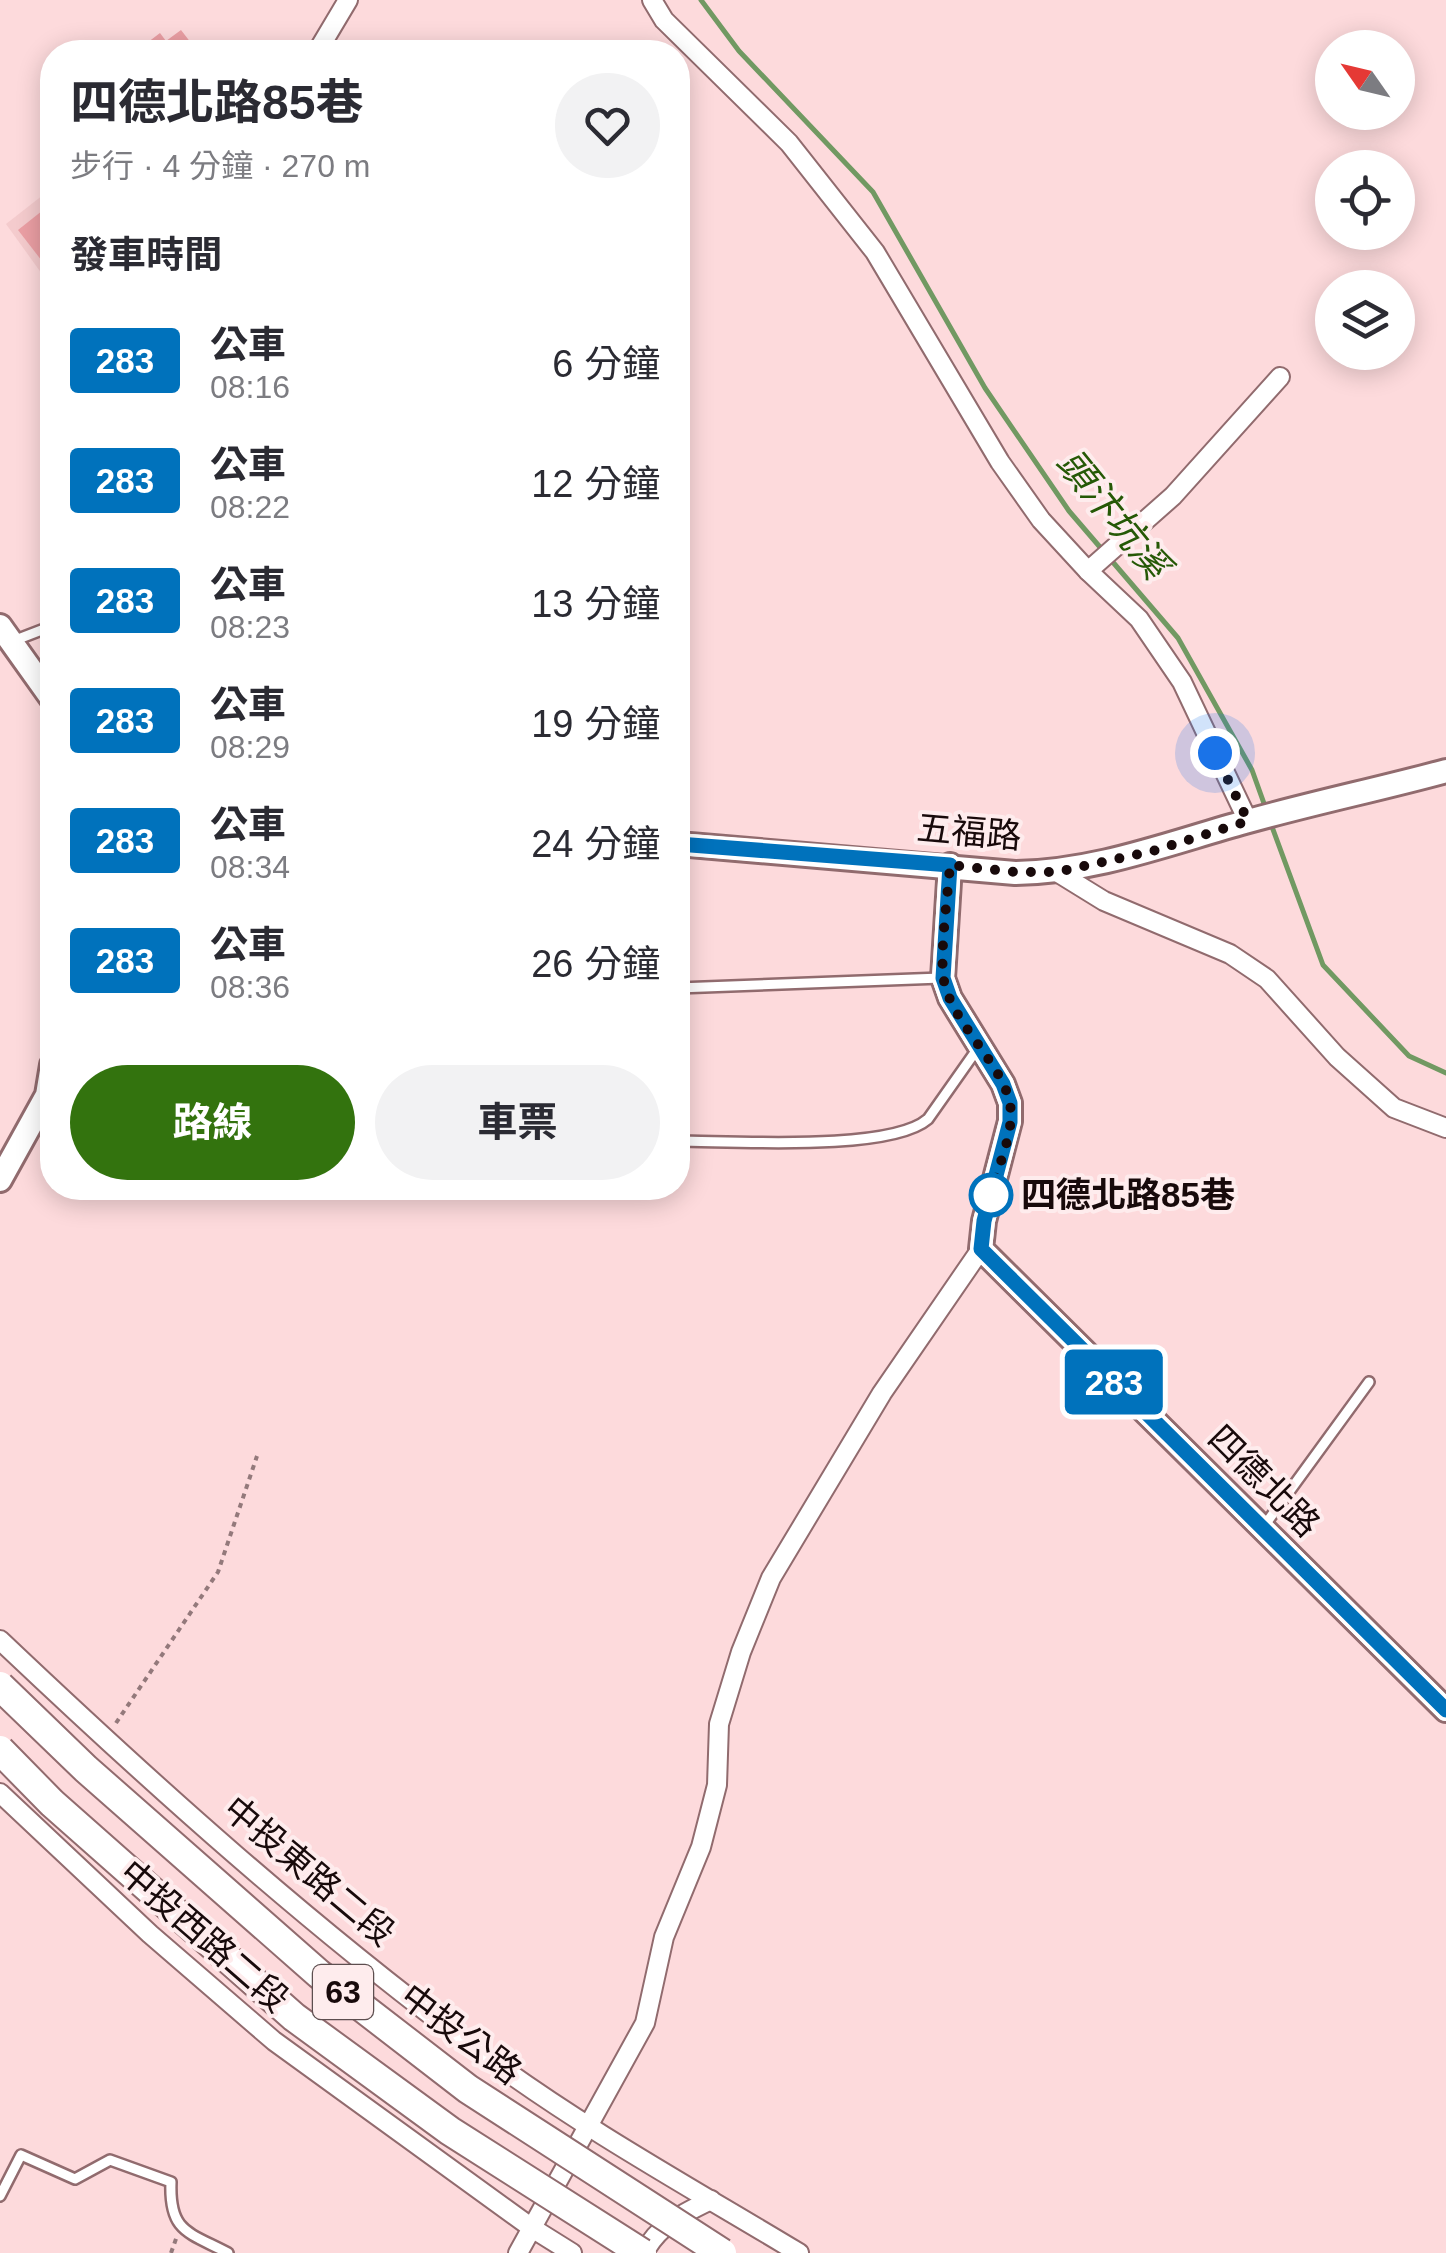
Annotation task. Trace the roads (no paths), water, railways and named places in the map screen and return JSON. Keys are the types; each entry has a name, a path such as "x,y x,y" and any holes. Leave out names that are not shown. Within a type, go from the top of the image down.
{"main road":[{"name":"中投公路","path":"0,1686 86,1769 319,1974 468,2089 722,2253"},
{"name":"63","path":"0,1750 52,1803 294,2017 450,2131 643,2253"}],"street":[{"path":"324,40 348,0"},
{"path":"652,0 664,20 684,40"},
{"path":"690,45 789,142 875,252 1000,462 1041,520 1140,619 1182,682 1248,821"},
{"path":"1088,571 1172,496 1280,377"},
{"path":"3,637 40,684"},
{"name":"五福路","path":"690,845 1015,872 1057,872 1153,851 1248,821 1446,771"},
{"path":"518,2253 645,2023 664,1937 701,1847 717,1785 719,1724 741,1652 771,1578 882,1392 981,1249 984,1221 1010,1122 1010,1103 1003,1084 950,998 943,978 950,865"},
{"path":"1057,872 1104,902 1230,954 1267,979 1337,1057 1381,1098 1394,1108 1446,1128"},
{"path":"0,1180 40,1107"},
{"name":"四德北路","path":"981,1249 1446,1710"},
{"name":"中投東路二段","path":"0,1640 105,1739 336,1940 485,2056 588,2126 799,2253"},
{"name":"中投西路二段","path":"1,1796 274,2042 572,2253"},
{"path":"643,2253 651,2239 674,2218 710,2200"}],"lane":[{"path":"3,637 40,629"},
{"path":"690,988 943,978"},
{"path":"690,1141 853,1140 905,1132 928,1119 978,1048"},
{"path":"1263,1528 1370,1382"},
{"path":"0,2196 21,2155 75,2178 110,2160 170,2182 170,2207 180,2227 228,2253"}],"waterway":[{"name":"頭汴坑溪","path":"701,0 739,51 873,192 985,388 1069,511 1178,638 1252,770 1266,809"},
{"name":"頭汴坑溪","path":"1271,824 1323,965 1409,1056 1446,1073"}],"place":[{"name":"四德北路85巷","path":"991,1195"}]}
